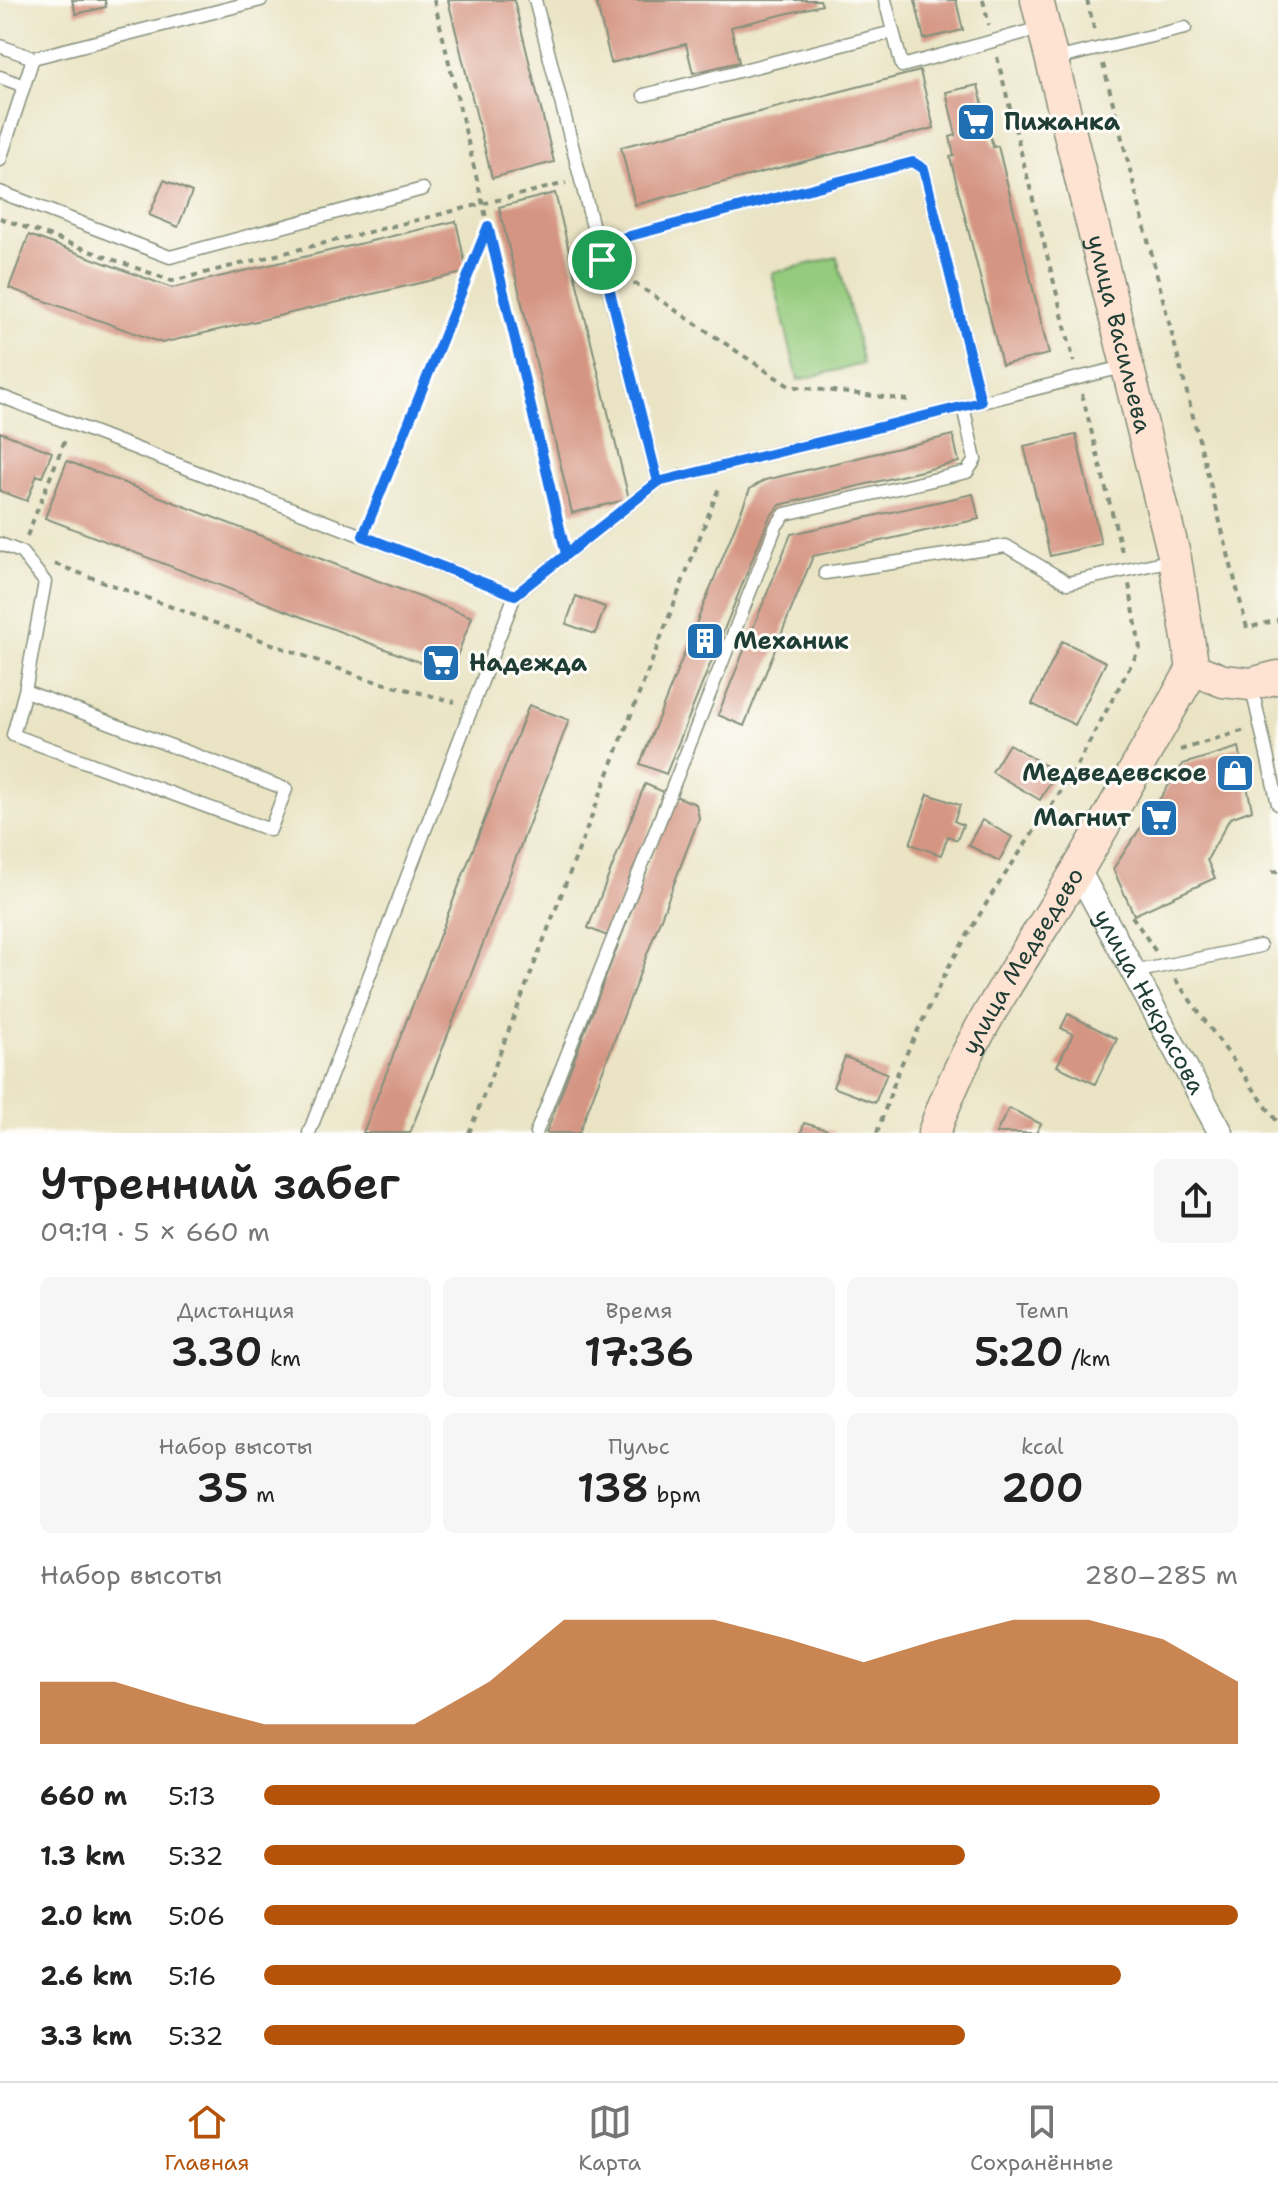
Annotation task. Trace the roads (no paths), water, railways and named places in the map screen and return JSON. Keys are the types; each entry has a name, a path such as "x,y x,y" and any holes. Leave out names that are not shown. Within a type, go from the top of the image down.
{"street":[{"name":"улица Васильева","path":"1040,14 1175,559 1193,669"},
{"path":"1193,669 1223,681 1264,681"},
{"name":"улица Медведево","path":"934,1133 944,1103 977,1032 1078,870 1193,669"},
{"name":"улица Некрасова","path":"1078,870 1221,1133"}],"lane":[{"path":"0,46 33,58 261,0"},
{"path":"535,0 658,482"},
{"path":"885,0 902,66 993,41 1040,14"},
{"path":"1051,59 1185,28"},
{"path":"644,95 893,32"},
{"path":"0,160 33,58"},
{"path":"0,77 24,86"},
{"path":"599,244 913,162 924,169 981,402"},
{"path":"0,192 170,257 423,189"},
{"path":"309,1133 515,595 658,482 1127,366"},
{"path":"0,396 515,595"},
{"path":"536,1133 776,526 785,514 967,472 975,460 963,406"},
{"path":"0,544 21,552 45,582 25,691 13,735 270,830 286,789 25,691"},
{"path":"825,573 1006,546 1068,583 1175,559"},
{"path":"1264,681 1278,804"},
{"path":"1134,972 1260,946"}],"place":[{"name":"Пижанка","path":"976,122"},
{"name":"Механик","path":"705,641"},
{"name":"Надежда","path":"441,663"},
{"name":"Медведевское","path":"1235,773"},
{"name":"Магнит","path":"1159,818"}]}
